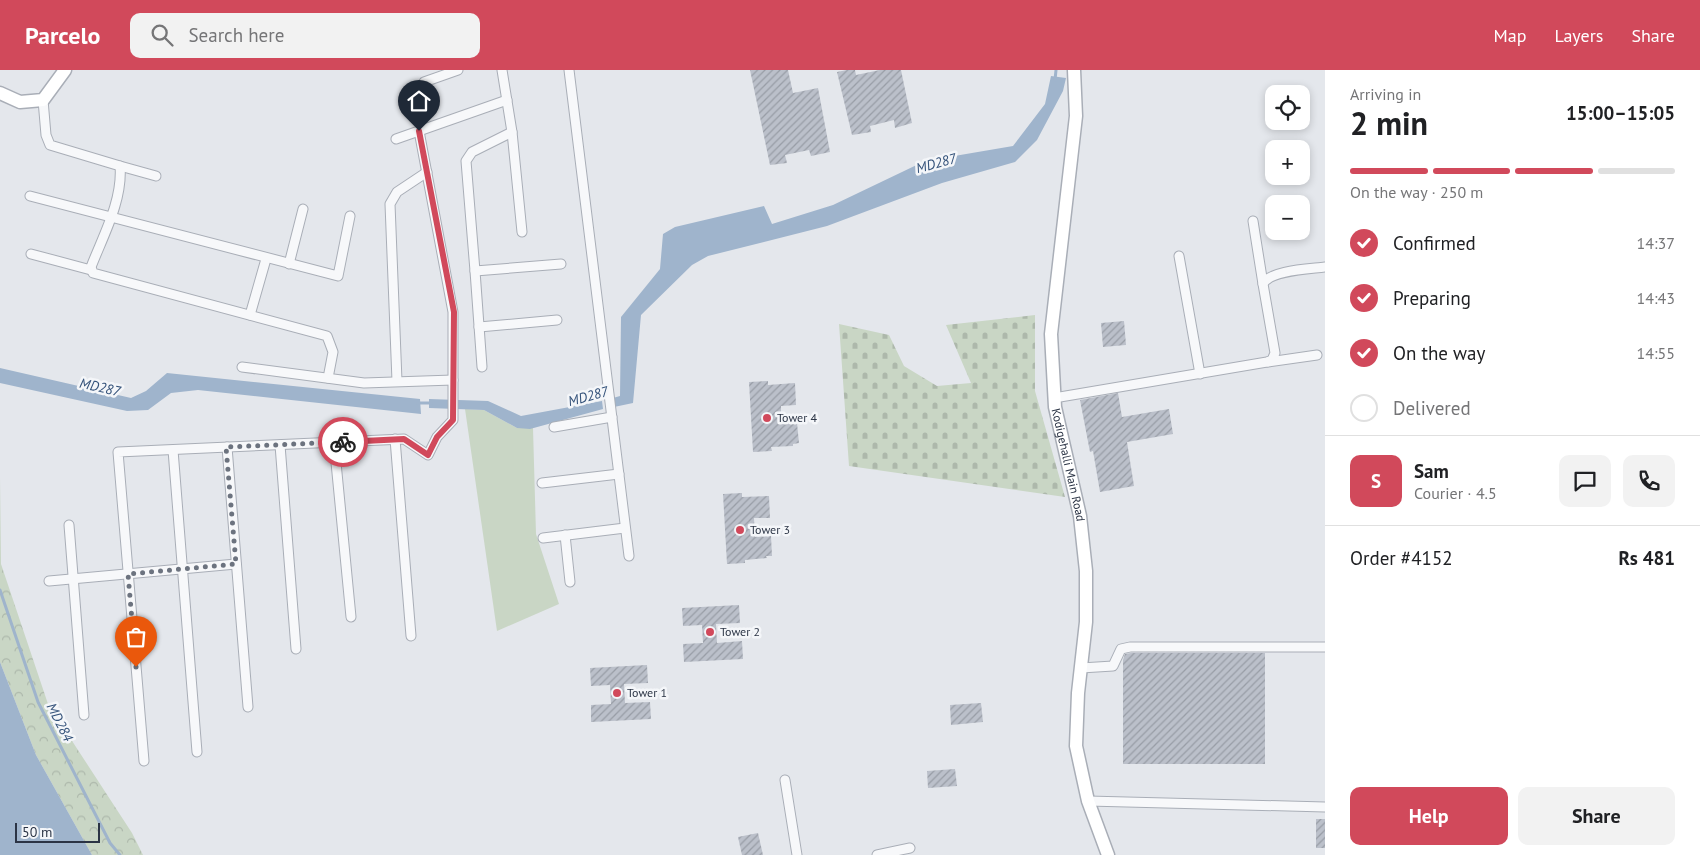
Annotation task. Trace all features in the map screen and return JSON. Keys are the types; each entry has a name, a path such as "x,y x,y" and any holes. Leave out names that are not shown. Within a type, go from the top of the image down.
{"street":[{"path":"65,70 43,100 46,134 50,145 156,176"},
{"path":"424,82 458,70"},
{"path":"502,70 512,132 522,232"},
{"path":"569,70 629,556"},
{"name":"Kodigehalli Main Road","path":"1074,70 1076,116 1051,334 1054,398 1080,516 1086,571 1086,622 1076,746 1088,801 1108,855"},
{"path":"0,93 20,102 43,100"},
{"path":"396,140 507,100"},
{"path":"144,761 118,452 404,439 428,455 437,437 453,420 454,312 419,131"},
{"path":"482,368 466,162 472,152 512,132"},
{"path":"91,270 111,217 120,183 120,166"},
{"path":"397,382 390,204 398,192 426,172"},
{"path":"30,196 266,259 338,276 350,216"},
{"path":"289,264 303,209"},
{"path":"1253,221 1275,353 1272,360 1268,362"},
{"path":"31,254 91,270 96,274 327,336 333,352 328,378"},
{"path":"1179,256 1200,374"},
{"path":"250,315 266,259"},
{"path":"475,271 561,264"},
{"path":"1263,284 1269,276 1325,267"},
{"path":"479,327 557,320"},
{"path":"1054,398 1317,355"},
{"path":"242,367 364,383 453,380"},
{"path":"554,427 612,417"},
{"path":"395,439 411,636"},
{"path":"334,442 350,617"},
{"path":"280,445 296,649"},
{"path":"226,447 248,707"},
{"path":"173,450 197,752"},
{"path":"542,483 619,474"},
{"path":"69,525 84,715"},
{"path":"543,538 625,528"},
{"path":"565,535 570,582"},
{"path":"50,581 236,564"},
{"path":"1081,668 1114,666 1121,649 1130,647 1325,647"},
{"path":"785,780 797,855"},
{"path":"1088,801 1325,807"},
{"path":"877,855 910,848"}],"green space":[{"path":"1035,315 1035,391 1065,497 849,466 839,324 889,335 904,366 937,386 971,383 946,325"},
{"path":"465,409 484,410 517,428 533,428 536,534 559,604 497,631"},
{"path":"0,477 1,564 48,704 132,833 143,855 92,855 36,755 0,662"}],"water":[{"path":"1051,76 1066,78 1063,91 1037,140 1015,162 942,183 827,226 708,256 692,265 641,315 633,403 614,407 613,398 620,396 621,317 660,269 663,234 675,227 764,206 772,224 833,205 925,161 1013,146 1045,104"},
{"path":"0,368 131,398 146,391 167,373 420,399 421,414 198,390 171,393 148,410 127,411 0,383"},
{"path":"429,399 488,401 521,416 602,401 603,409 530,429 517,428 484,410 429,408"},
{"path":"0,662 36,755 92,855 0,855"}],"building":[{"path":"750,70 788,70 793,93 818,88 830,152 811,156 809,150 785,155 787,163 770,165"},
{"path":"855,70 856,75 880,70 901,70 912,123 895,128 894,120 870,126 871,132 852,135 837,72"},
{"path":"1124,321 1126,345 1103,347 1101,323"},
{"name":"Tower 4","path":"768,381 768,385 795,383 796,405 781,406 781,424 797,423 799,443 793,444 793,446 771,447 772,451 753,452 749,382"},
{"path":"1118,393 1122,417 1169,409 1173,434 1127,442 1134,486 1100,492 1093,451 1090,452 1080,400"},
{"name":"Tower 3","path":"742,493 742,497 769,496 770,518 754,518 755,537 771,536 772,556 745,560 745,563 727,564 723,494"},
{"name":"Tower 2","path":"739,605 740,623 716,624 717,643 742,641 743,659 684,662 683,644 703,643 702,625 683,626 682,608"},
{"path":"1265,653 1265,764 1123,764 1123,660 1125,654"},
{"name":"Tower 1","path":"647,665 648,683 624,684 625,703 650,702 651,719 591,722 591,705 611,704 610,685 591,686 590,668"},
{"path":"981,703 983,722 951,725 950,705"},
{"path":"955,769 957,786 928,788 927,771"},
{"path":"1316,819 1325,819 1325,848 1316,848"},
{"path":"758,833 763,855 742,855 738,837"}],"waterway":[{"name":"MD287","path":"1055,80 1056,70"},
{"name":"MD287","path":"418,403 431,403"},
{"name":"MD284","path":"0,590 38,702 110,843 120,855"}],"way so far":[{"path":"136,667 128,574 236,564 226,447 343,442"}],"place":[{"name":"Tower 4","path":"767,418"},
{"name":"Tower 3","path":"740,530"},
{"name":"Tower 2","path":"710,632"},
{"name":"Tower 1","path":"617,693"}],"route":[{"path":"343,442 404,439 428,455 437,437 453,420 454,312 419,131"}]}
